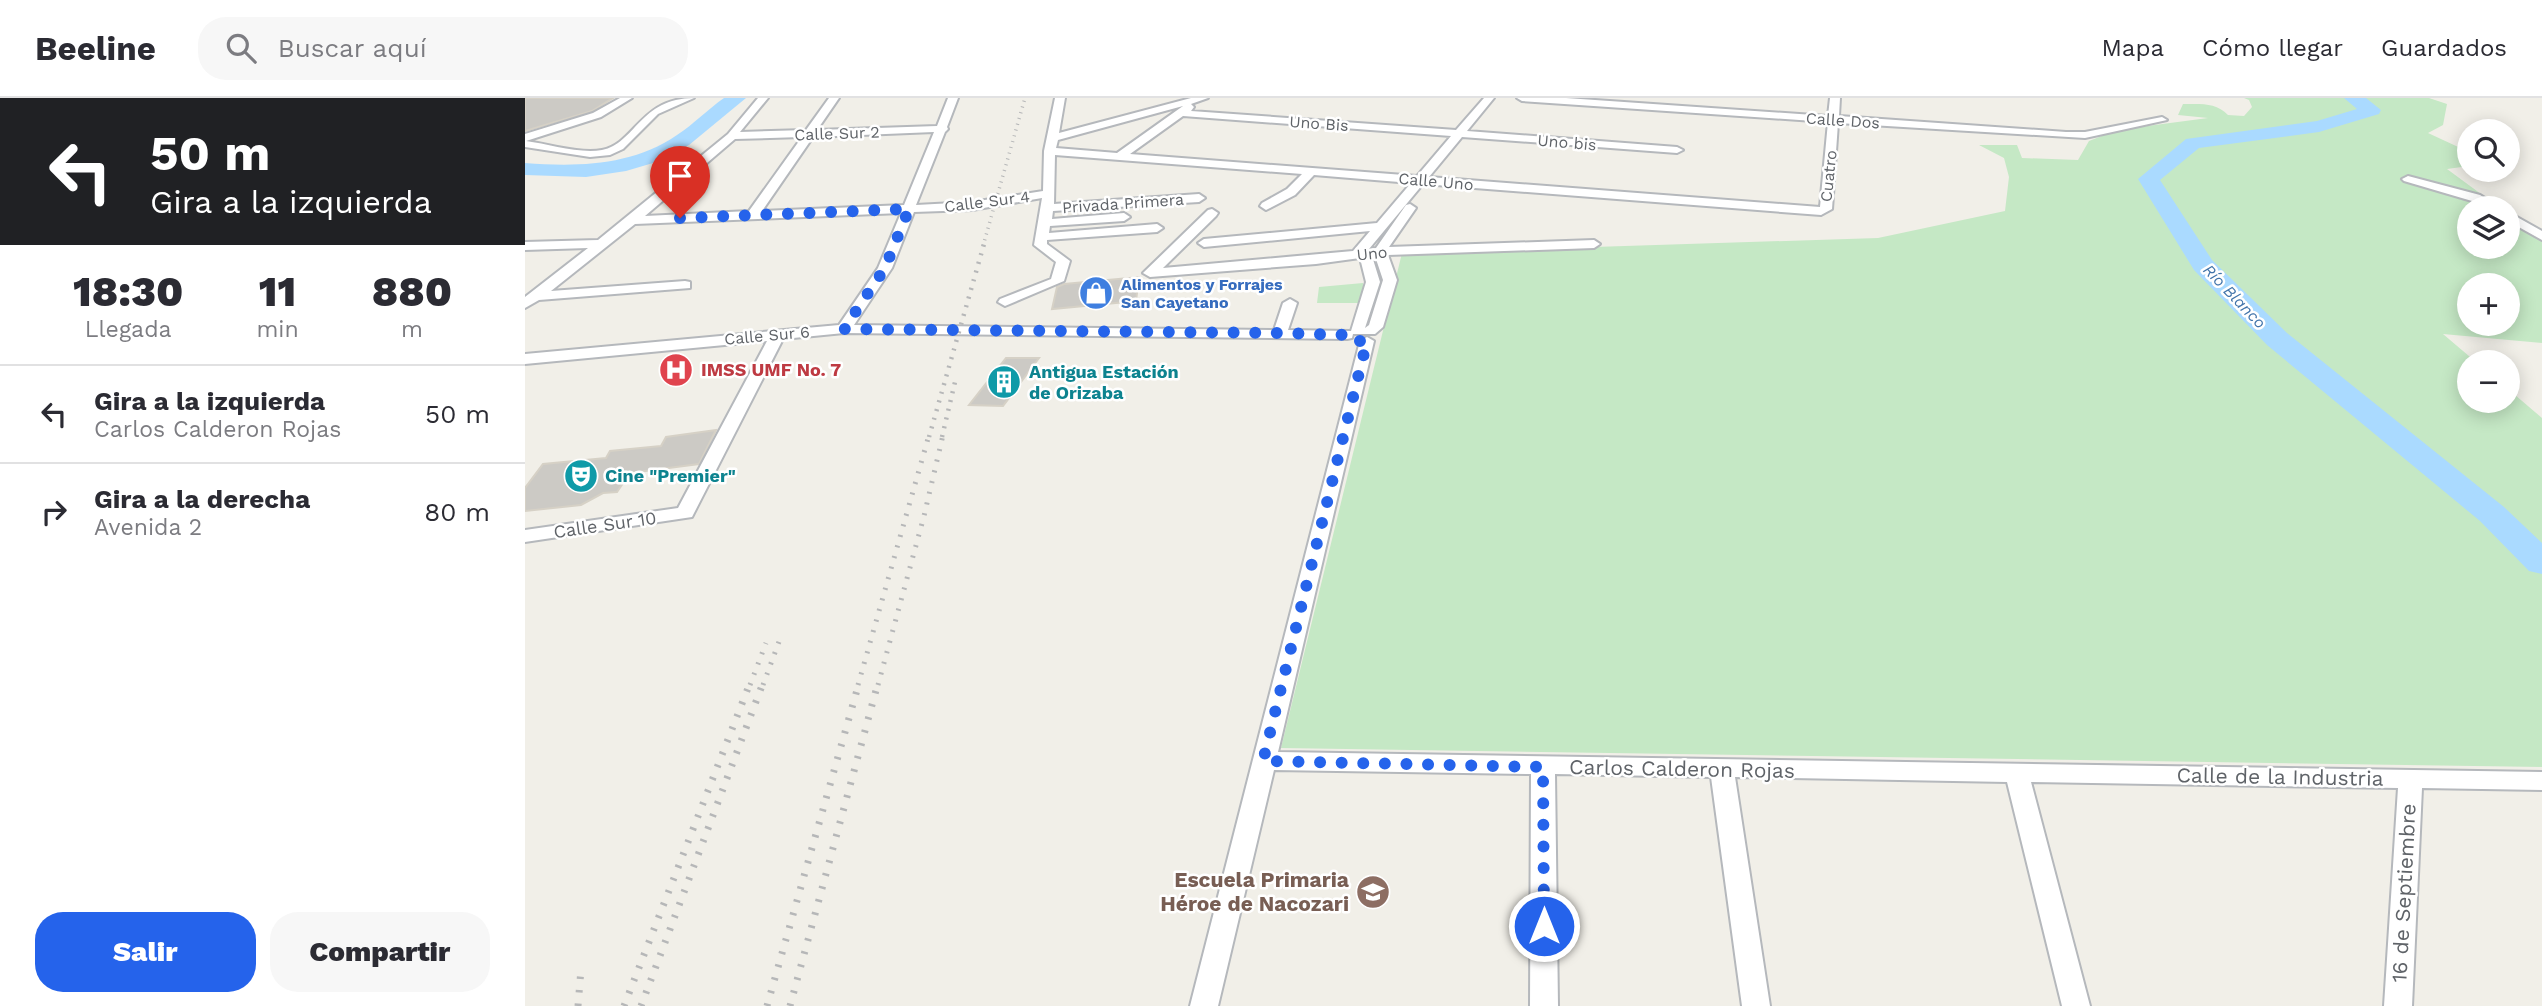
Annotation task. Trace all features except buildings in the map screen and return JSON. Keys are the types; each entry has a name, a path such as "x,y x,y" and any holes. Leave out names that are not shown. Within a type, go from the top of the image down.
{"street":[{"path":"525,138 597,115 627,98"},
{"path":"525,144 590,155 606,153 619,147 655,112 689,98"},
{"path":"530,300 632,220 732,136 763,98"},
{"path":"752,216 834,98"},
{"path":"844,329 885,268 943,129 953,98"},
{"path":"1005,302 1057,281 1063,261 1040,245 1048,208 1051,145 1060,98"},
{"path":"1051,145 1202,98"},
{"path":"1121,155 1202,98"},
{"path":"1204,1006 1373,282 1365,253 1359,251 1424,180 1489,98"},
{"path":"1462,133 1498,98"},
{"name":"Calle Dos","path":"1521,98 2077,135 2162,120"},
{"name":"Cuatro","path":"1821,211 1826,209 1835,98"},
{"name":"Uno Bis","path":"1181,113 1462,133"},
{"path":"1893,123 1894,138"},
{"name":"Calle Sur 2","path":"732,136 943,129"},
{"name":"Uno bis","path":"1462,133 1655,152 1677,150"},
{"name":"Calle Uno","path":"1051,145 1121,155 1821,211"},
{"path":"1266,206 1291,192 1311,171"},
{"path":"1543,190 1550,172"},
{"path":"2408,179 2468,196"},
{"path":"1360,334 1376,327 1390,279 1380,251 1424,180"},
{"name":"Calle Sur 4","path":"632,220 983,205 1047,194"},
{"name":"Privada Primera","path":"1048,208 1199,198"},
{"name":"Uno","path":"1212,213 1150,273 1316,260 1380,251 1594,244"},
{"path":"1044,223 1124,217"},
{"path":"2520,223 2542,236"},
{"path":"1204,243 1381,226"},
{"path":"1041,237 1157,228"},
{"path":"525,246 600,244"},
{"path":"530,300 685,285"},
{"path":"1280,333 1290,303"},
{"name":"Calle Sur 6","path":"525,359 844,329 1360,334"},
{"name":"Calle Sur 10","path":"525,536 685,513 778,334"},
{"name":"Carlos Calderon Rojas","path":"1263,761 2017,773"},
{"path":"1543,767 1544,1006"},
{"path":"1723,770 1756,1006"},
{"path":"2017,773 2076,1006"},
{"name":"Calle de la Industria","path":"2017,773 2542,781"},
{"name":"16 de Septiembre","path":"2398,1006 2410,779"}],"green space":[{"path":"2244,98 2429,98 2447,104 2443,125 2428,133 2457,146 2457,168 2447,169 2457,176 2457,182 2465,182 2484,196 2457,196 2457,259 2520,259 2520,223 2542,239 2542,343 2465,336 2520,336 2520,273 2457,273 2457,335 2443,334 2462,350 2457,350 2457,413 2520,413 2520,399 2542,418 2542,767 1281,748 1402,253 1878,238 2005,211 2009,177 2004,158 1979,145 2017,145 2022,158 2078,160 2089,141 2117,130 2208,118 2178,115 2183,104 2207,105 2228,115 2244,116 2252,107 2249,100"},
{"path":"1363,283 1364,290 1359,303 1317,303 1319,287"}],"waterway":[{"path":"525,169 586,170 646,159 682,141 737,98"},
{"name":"Río Blanco","path":"2353,98 2372,110 2319,126 2193,143 2149,179 2203,265 2277,339 2492,514 2542,563"}],"railway":[{"path":"983,246 1025,98"},
{"path":"929,437 984,244"},
{"path":"942,437 955,382"},
{"path":"858,685 929,435"},
{"path":"878,685 943,435"},
{"path":"763,685 780,639"},
{"path":"750,685 766,643"},
{"path":"624,1006 750,683"},
{"path":"641,1006 763,683"},
{"path":"767,1006 859,683"},
{"path":"790,1006 878,683"},
{"path":"578,1006 581,969"}],"place":[{"name":"Alimentos y Forrajes San Cayetano","path":"1096,293"},
{"name":"IMSS UMF No. 7","path":"676,370"},
{"name":"Antigua Estación de Orizaba","path":"1004,382"},
{"name":"Cine \"Premier\"","path":"581,476"},
{"name":"Escuela Primaria Héroe de Nacozari","path":"1373,892"}],"route":[{"path":"680,218 909,209 885,268 844,329 1280,333 1347,335 1346,338 1351,341 1367,341 1263,761 1543,767 1544,926"}]}
